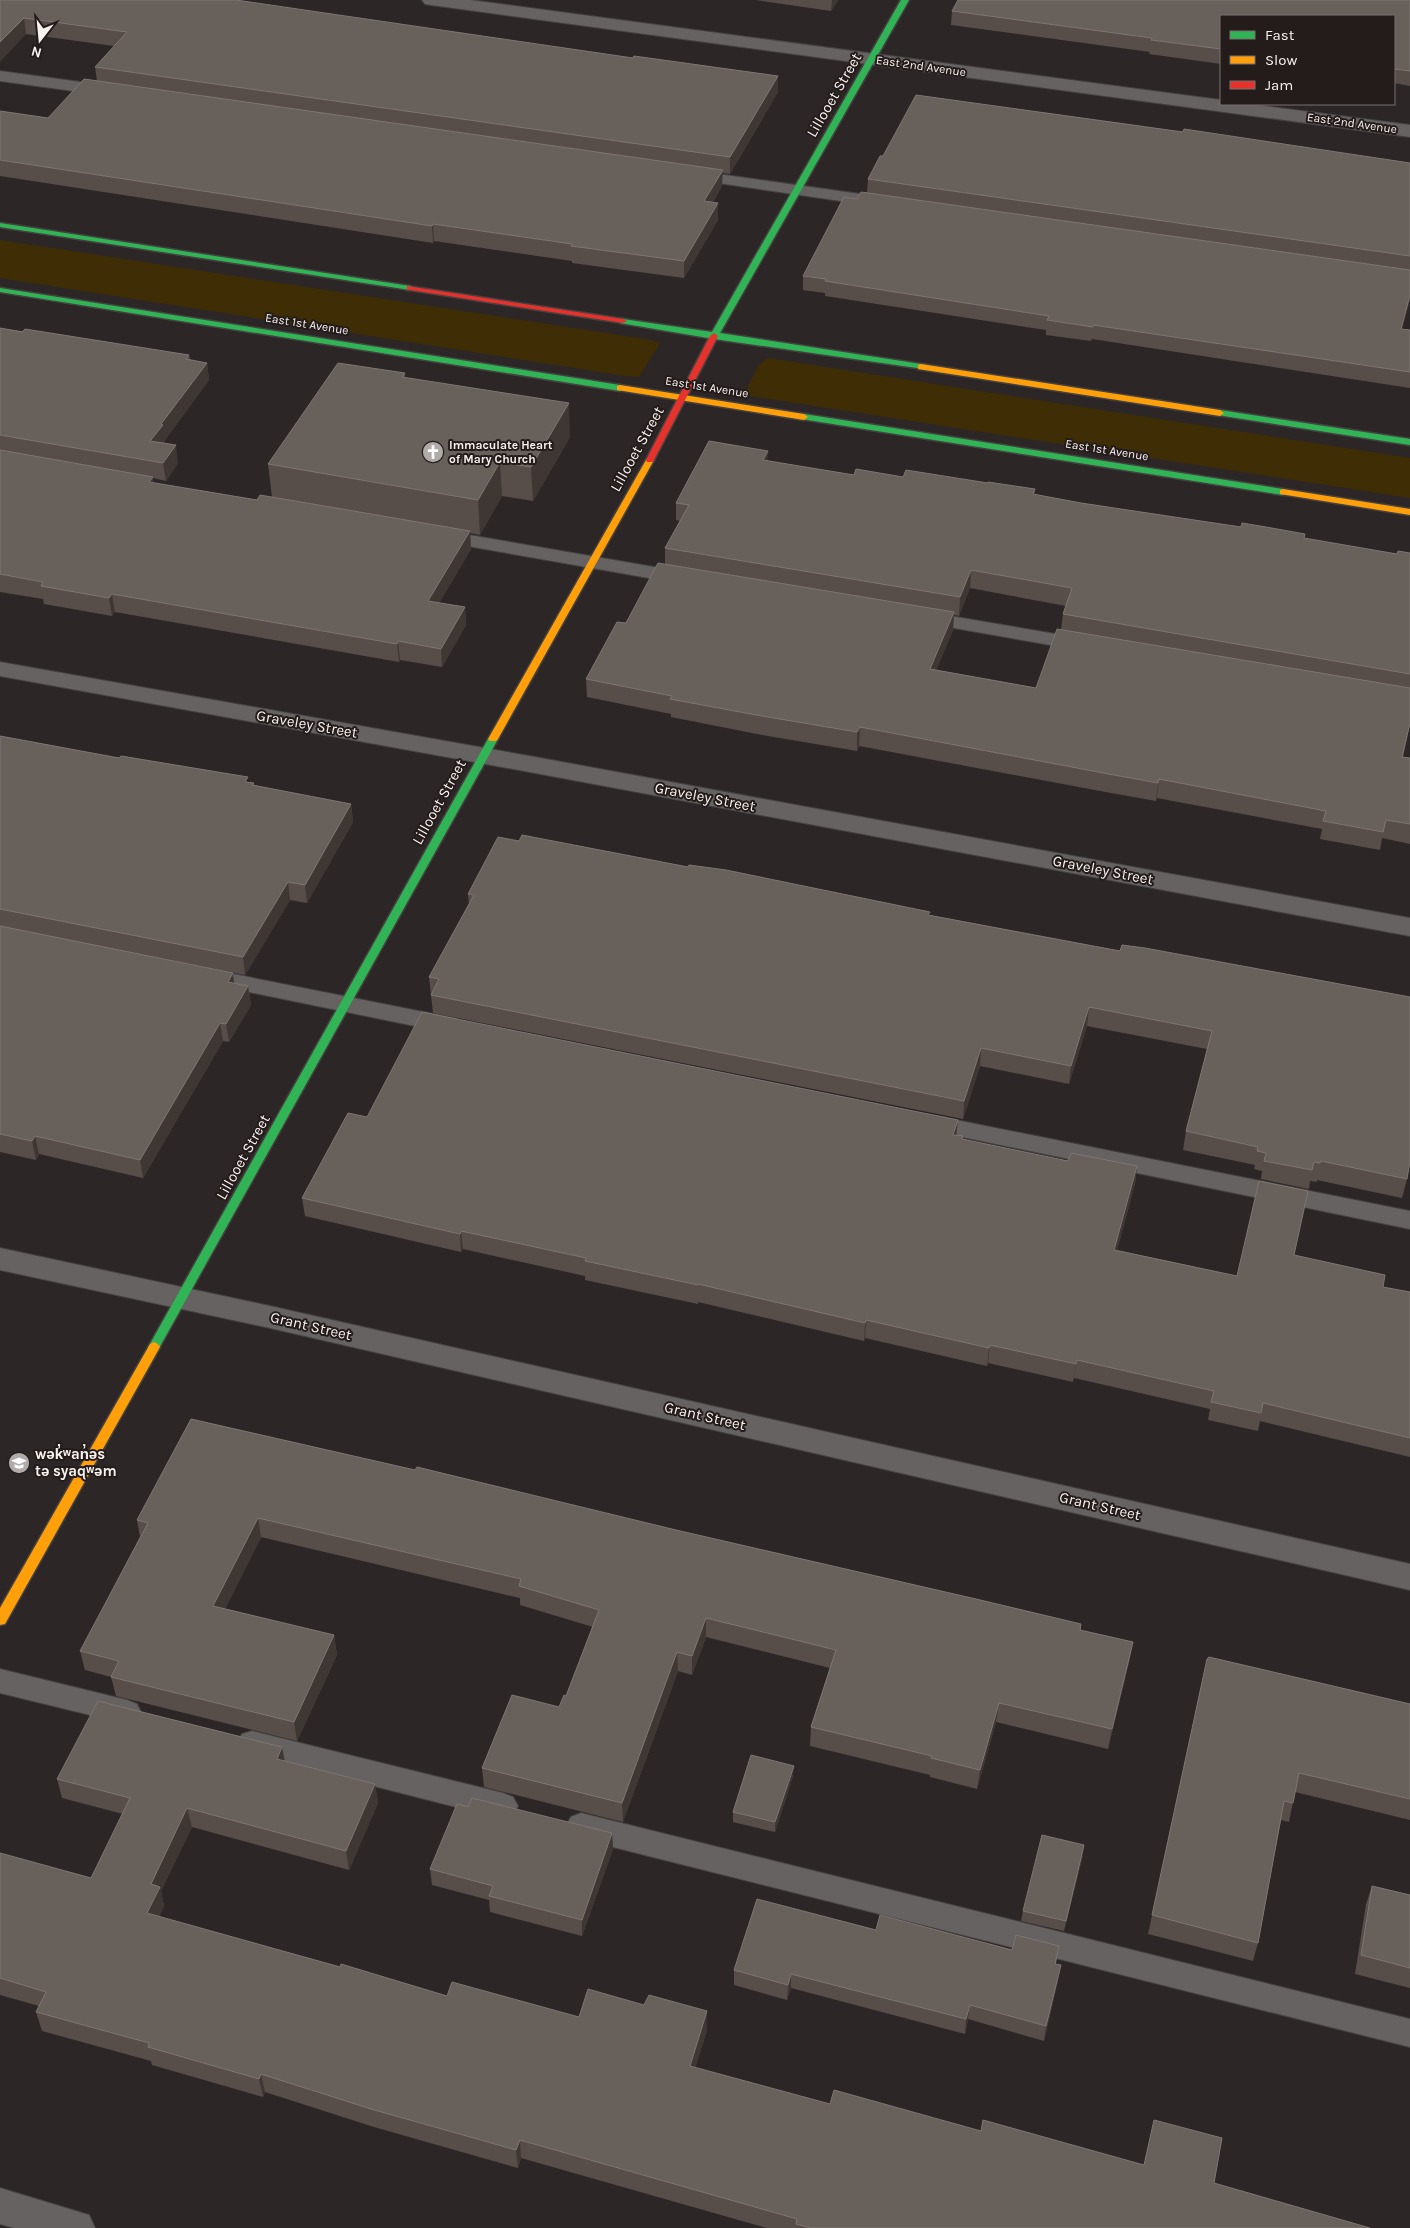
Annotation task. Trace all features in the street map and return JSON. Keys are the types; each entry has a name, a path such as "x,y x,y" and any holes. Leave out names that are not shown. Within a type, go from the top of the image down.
{"main road":[{"name":"Lillooet Street","path":"0,1620 670,425 682,397 715,336 905,0"},
{"path":"0,226 1410,442"},
{"name":"East 1st Avenue","path":"0,290 1410,512"}],"street":[{"name":"East 2nd Avenue","path":"431,0 1410,131"},
{"name":"Graveley Street","path":"0,669 1410,927"},
{"name":"Grant Street","path":"0,1259 182,1297 1410,1577"},
{"path":"0,2206 76,2228"}],"lane":[{"path":"0,76 128,94"},
{"path":"670,172 906,206"},
{"path":"418,532 700,580"},
{"path":"907,615 1104,648"},
{"path":"184,972 471,1030"},
{"path":"902,1117 1410,1220"},
{"path":"0,1681 154,1719"},
{"path":"222,1736 531,1813"},
{"path":"560,1820 1410,2033"}],"shaded area":[{"path":"0,240 652,340 660,343 639,377 626,376 0,278"},
{"path":"768,358 1410,458 1410,498 750,396 747,388 759,365"}],"building":[{"path":"0,0 236,0 633,58 634,56 778,76 730,157 95,67 127,32 24,18 0,42"},
{"path":"958,0 1410,0 1410,71 1395,69 1395,15 1220,15 1220,49 952,11"},
{"path":"84,79 723,170 704,201 718,203 684,261 571,246 572,244 433,224 432,226 0,160 0,111 48,118"},
{"path":"916,95 1183,132 1184,129 1410,163 1410,256 868,179 880,156 883,156"},
{"path":"861,192 1410,270 1410,295 1401,329 1410,330 1410,372 1093,325 1093,327 1047,320 1049,316 803,276 844,197 857,199"},
{"path":"0,328 22,332 25,329 189,355 186,359 207,363 150,441 176,445 163,463 0,435"},
{"path":"338,363 405,373 402,377 569,403 531,467 500,462 478,500 268,464"},
{"path":"709,441 768,451 763,460 854,475 856,469 903,477 906,470 1035,489 1033,494 1081,503 1241,527 1242,523 1305,534 1304,538 1397,554 1398,551 1410,553 1410,674 1063,614 1072,588 971,570 960,597 665,548 689,505 676,503"},
{"path":"0,450 153,477 149,482 257,500 260,495 470,531 428,601 465,607 441,649 398,641 397,644 112,594 109,598 41,586 43,582 0,574"},
{"path":"658,563 954,612 930,669 1036,688 1057,629 1410,688 1410,723 1402,757 1410,758 1410,824 1386,820 1383,832 1323,821 1326,811 1159,779 1158,783 860,727 857,732 762,716 670,699 672,696 586,679 617,622 626,623"},
{"path":"0,736 119,758 121,756 248,777 245,782 254,783 252,785 351,804 305,885 288,882 243,957 0,909"},
{"path":"522,835 688,867 689,865 726,870 930,912 928,915 1120,951 1122,945 1145,948 1410,997 1410,1161 1407,1179 1321,1161 1320,1163 1314,1162 1312,1170 1264,1161 1266,1153 1257,1151 1258,1147 1186,1131 1212,1031 1089,1007 1071,1066 981,1048 964,1101 431,995 439,979 429,977 474,895 468,894 498,837 519,841"},
{"path":"0,926 233,973 228,982 248,986 226,1024 220,1023 140,1160 35,1136 32,1141 0,1134"},
{"path":"422,1012 958,1120 953,1135 963,1136 962,1139 1068,1161 1071,1153 1137,1166 1114,1250 1237,1276 1259,1181 1308,1191 1294,1255 1385,1275 1383,1287 1410,1292 1410,1438 1263,1403 1261,1413 1211,1402 1214,1391 1077,1360 1076,1364 990,1345 989,1348 866,1320 865,1323 698,1284 585,1261 586,1258 461,1231 460,1234 302,1198 348,1113 367,1117"},
{"path":"191,1419 415,1470 417,1467 676,1530 1081,1624 1080,1630 1133,1642 1112,1729 999,1703 980,1770 931,1758 932,1756 811,1727 836,1650 706,1618 692,1656 677,1652 622,1803 482,1768 512,1695 559,1707 564,1695 566,1696 599,1610 519,1586 521,1579 258,1518 213,1606 334,1635 294,1722 111,1677 119,1661 80,1651 148,1523 137,1520"},
{"path":"1209,1657 1410,1704 1410,1799 1299,1773 1293,1803 1284,1801 1258,1943 1152,1915 1207,1659"},
{"path":"98,1701 282,1747 277,1759 375,1784 346,1851 187,1808 151,1884 160,1887 147,1913 340,1967 341,1964 447,1996 452,1982 579,2017 588,1989 644,2005 649,1995 707,2011 690,2066 830,2104 834,2090 981,2131 983,2120 1144,2165 1154,2120 1222,2138 1214,2183 1370,2228 812,2228 796,2224 797,2219 520,2140 516,2150 371,2109 261,2074 259,2079 148,2047 149,2043 36,2012 46,1992 0,1978 0,1853 91,1878 130,1798 57,1779"},
{"path":"751,1755 794,1766 775,1822 733,1812"},
{"path":"472,1798 612,1833 582,1920 489,1896 493,1886 430,1869 457,1804 468,1807"},
{"path":"1042,1835 1084,1845 1066,1921 1023,1911"},
{"path":"1372,1886 1410,1895 1410,1968 1361,1955"},
{"path":"757,1899 876,1930 880,1915 1012,1950 1016,1935 1059,1946 1055,1964 1061,1965 1046,2026 970,2005 966,2019 791,1974 788,1985 734,1970"}],"traffic: fast":[{"path":"714,336 905,0"},
{"path":"0,225 410,288"},
{"path":"0,290 620,388"},
{"path":"623,321 921,367"},
{"path":"1220,413 1410,442"},
{"path":"804,417 1283,492"},
{"path":"154,1347 493,739"}],"traffic: slow":[{"path":"921,367 1220,413"},
{"path":"620,388 804,417"},
{"path":"493,739 650,460"},
{"path":"1283,492 1410,512"},
{"path":"0,1620 154,1347"}],"traffic: jam":[{"path":"410,288 623,321"},
{"path":"650,460 714,336"}],"place":[{"name":"Immaculate Heart of Mary Church","path":"433,452"},
{"name":"wək̓ʷan̓əs tə syaqʷəm","path":"19,1463"}]}
